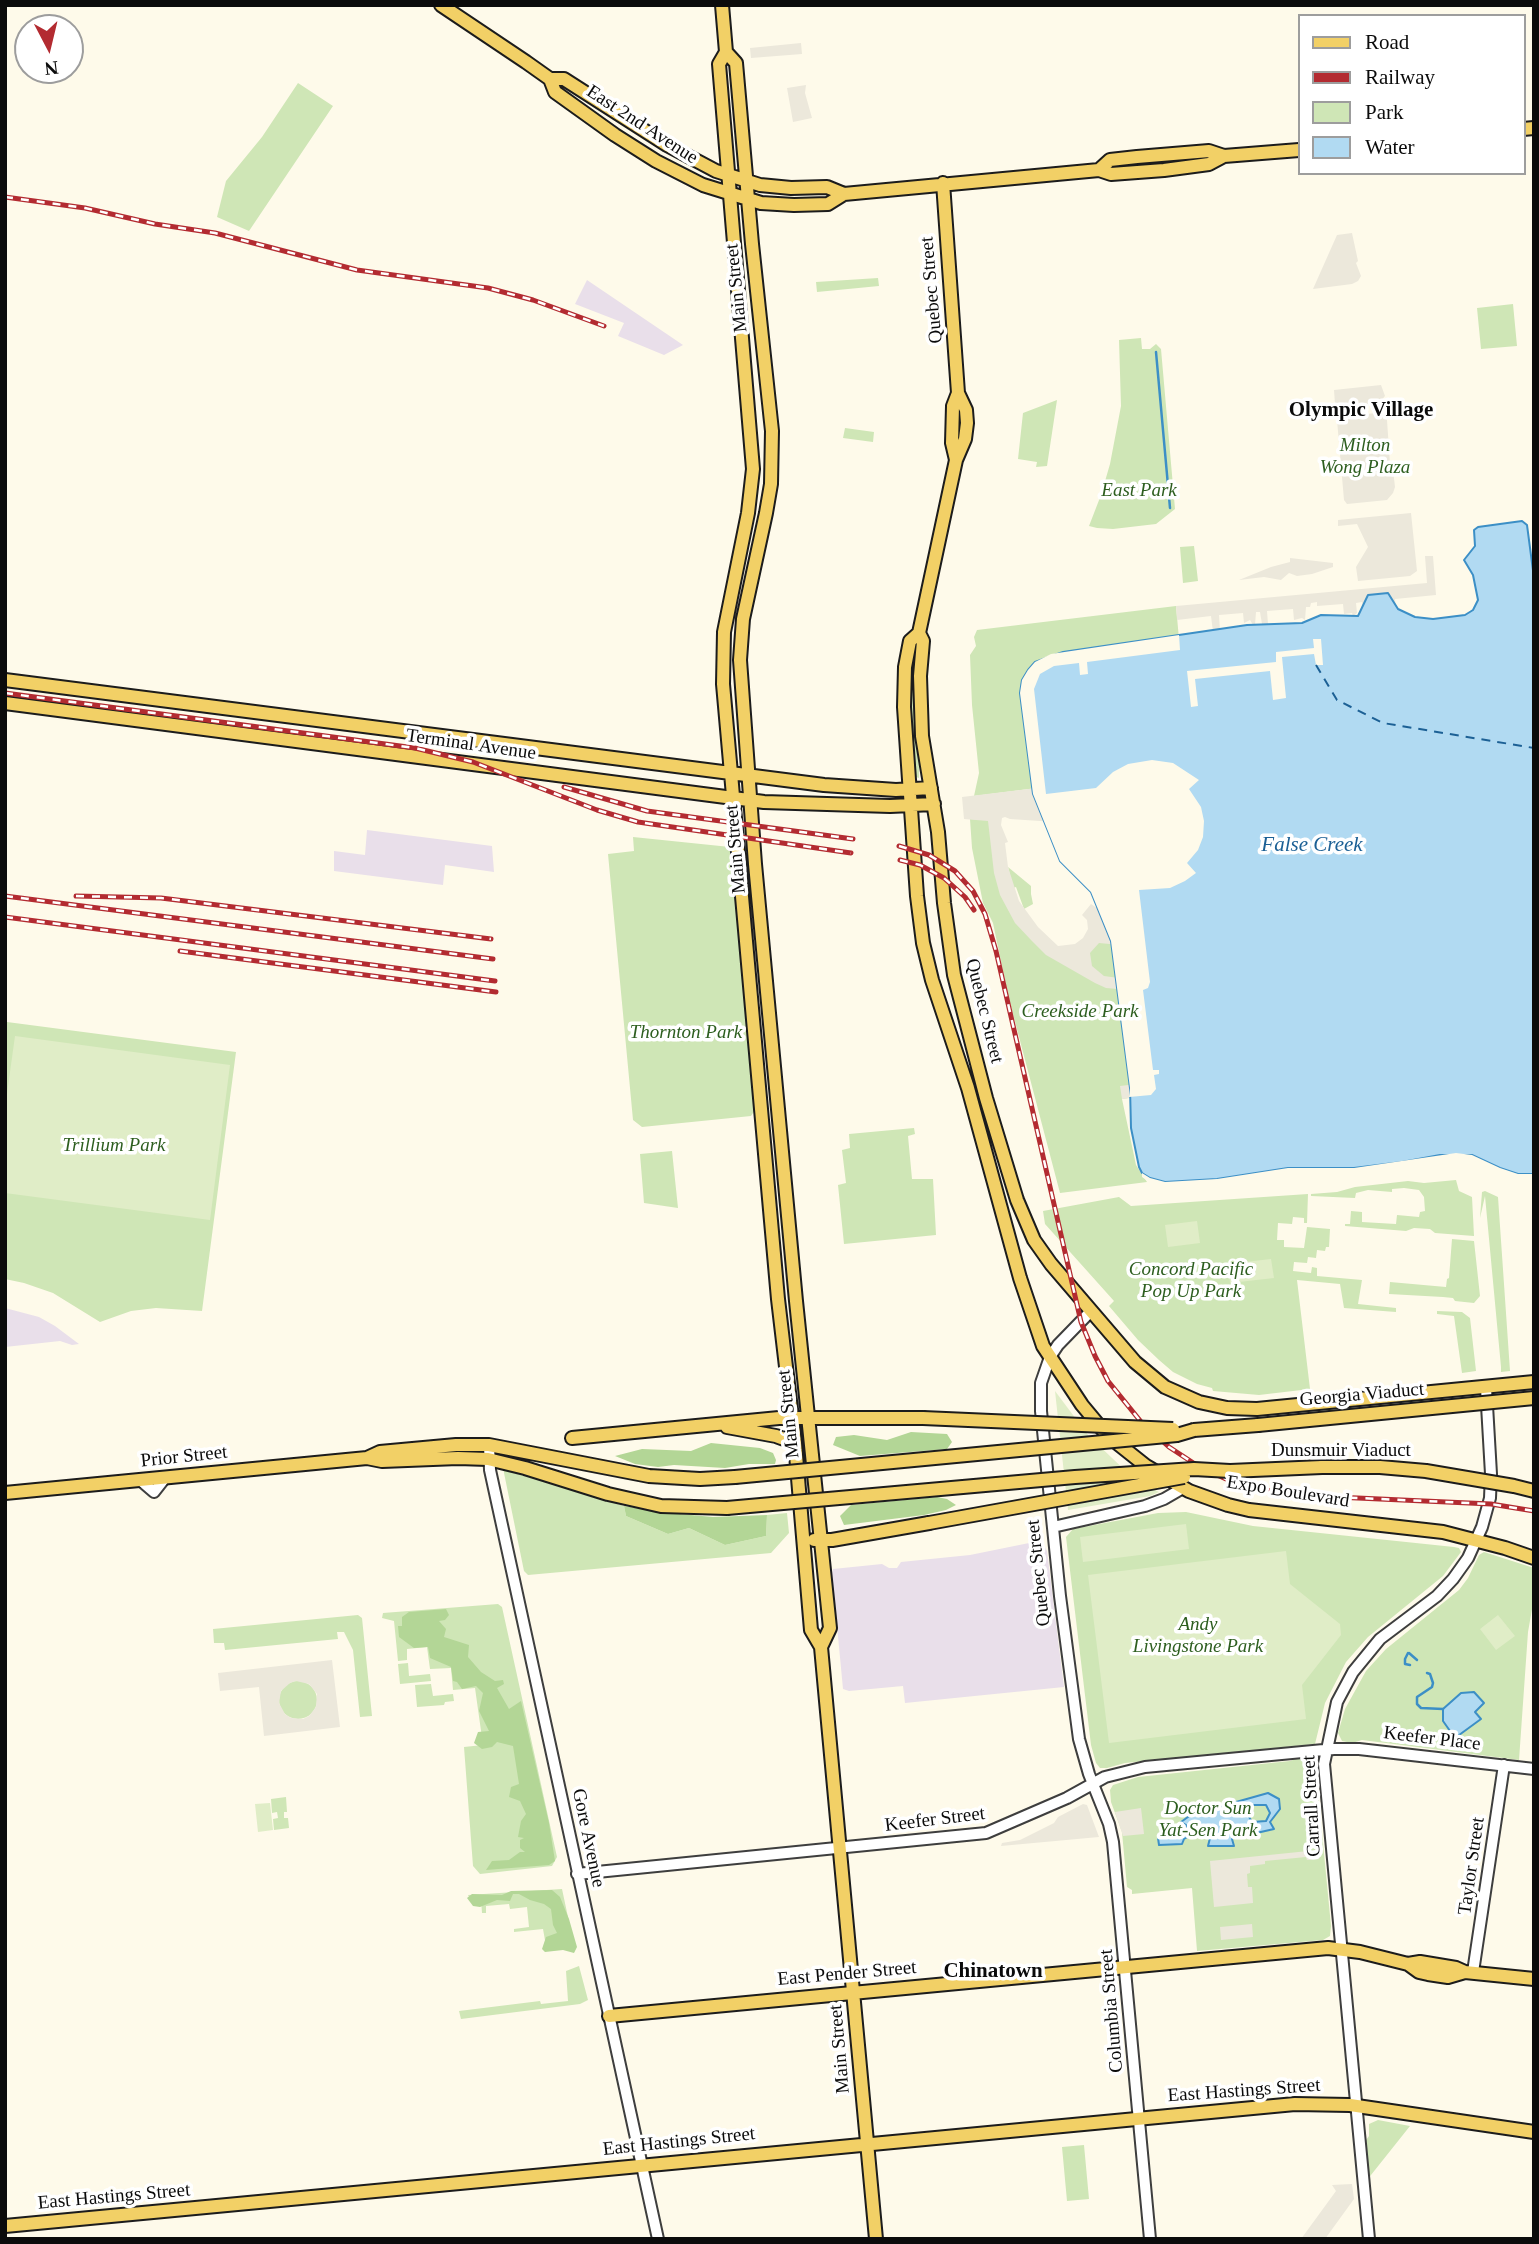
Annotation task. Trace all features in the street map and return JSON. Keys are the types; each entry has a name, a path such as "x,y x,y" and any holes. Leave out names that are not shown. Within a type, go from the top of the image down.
{"main road":[{"name":"East 2nd Avenue","path":"441,5 550,79 564,79 700,163 760,185 827,187 844,194"},
{"name":"Main Street","path":"722,5 726,52 719,64 753,469 748,513 722,644 723,684 778,1299 795,1443 811,1630 821,1647 876,2239"},
{"name":"Main Street","path":"726,52 736,62 773,451 766,513 745,605 740,640 740,677 796,1301 809,1418 828,1540 830,1628 821,1647"},
{"name":"East 2nd Avenue","path":"550,79 555,92 635,148 684,178 730,194 777,205 828,204 844,194 943,183 1099,170 1111,174 1155,171 1209,164 1224,156"},
{"path":"1224,156 1298,150"},
{"name":"East 2nd Avenue","path":"1099,170 1110,160 1209,151 1224,156"},
{"name":"Quebec Street","path":"943,183 958,393 953,415 952,443 956,460 919,633 910,641 904,684 917,896 923,943 932,980 968,1088 1020,1278 1043,1346 1050,1357"},
{"name":"Quebec Street","path":"919,633 923,641 920,714 934,804 954,975 986,1098 1017,1199 1034,1240 1091,1311"},
{"name":"Terminal Avenue","path":"5,680 824,785 931,788"},
{"name":"Terminal Avenue","path":"5,703 751,800 809,804 934,804"},
{"path":"1091,1311 1135,1362 1154,1379 1187,1398 1227,1408 1256,1409 1534,1382"},
{"name":"Expo Boulevard","path":"1050,1357 1082,1405 1107,1435 1146,1466 1206,1498 1249,1510 1443,1532 1534,1558"},
{"name":"Georgia Viaduct","path":"1194,1430 1534,1398"},
{"path":"572,1438 713,1423 792,1418 923,1418 1194,1430"},
{"path":"713,1423 776,1436 795,1443"},
{"name":"Prior Street","path":"367,1458 380,1452 456,1445 489,1445 649,1476 700,1479 1177,1435 1194,1430"},
{"name":"Prior Street","path":"5,1493 367,1458 382,1461 488,1459 649,1504 692,1508 727,1508 1075,1477 1194,1469 1230,1471"},
{"name":"Dunsmuir Viaduct","path":"1230,1471 1380,1467 1426,1471 1534,1491"},
{"path":"803,1541 828,1540 1153,1482 1230,1471"},
{"name":"East Pender Street","path":"609,2016 1328,1948 1408,1964 1420,1962 1469,1972 1534,1979"},
{"name":"East Hastings Street","path":"5,2226 1295,2104 1356,2106 1534,2132"}],"street":[{"name":"Quebec Street","path":"1091,1311 1050,1357 1041,1381 1040,1395 1079,1739 1093,1784"},
{"name":"Carrall Street","path":"1369,2239 1324,1777 1326,1750 1337,1702 1353,1672 1380,1639 1447,1586 1464,1565 1484,1523 1490,1498 1486,1388"},
{"name":"Gore Avenue","path":"489,1445 488,1459 657,2239"},
{"path":"1053,1527 1145,1506 1183,1488"},
{"name":"Keefer Place","path":"1326,1750 1370,1749 1534,1769"},
{"name":"Keefer Street","path":"578,1874 986,1833 1008,1826 1118,1773 1145,1767 1326,1750"},
{"name":"Taylor Street","path":"1469,1972 1504,1765"},
{"name":"Columbia Street","path":"1093,1784 1111,1832 1150,2239"}],"shaded area":[{"path":"801,43 802,54 751,58 750,48"},
{"path":"806,85 805,93 812,118 793,122 787,88"},
{"path":"1352,233 1358,261 1356,263 1361,276 1358,281 1313,289 1337,235"},
{"path":"587,280 683,345 664,355 618,336 624,323 575,304"},
{"path":"1381,385 1385,396 1379,403 1341,408 1335,404 1334,390"},
{"name":"Milton Wong Plaza","path":"1378,413 1384,415 1387,420 1390,464 1395,487 1393,493 1387,500 1347,504 1344,500 1337,420 1342,416"},
{"path":"1411,513 1417,571 1410,576 1358,581 1356,567 1368,547 1357,524 1338,526 1338,520"},
{"path":"1425,556 1433,556 1436,595 1395,599 1396,609 1363,612 1362,602 1356,603 1357,613 1353,616 1352,613 1344,614 1343,604 1317,606 1317,602 1306,607 1305,620 1294,620 1293,609 1267,611 1268,624 1262,624 1260,612 1256,612 1255,625 1250,620 1244,623 1243,613 1219,615 1220,631 1213,632 1211,616 1177,620 1176,606 1427,583"},
{"path":"1290,558 1333,563 1333,567 1312,574 1297,576 1289,573 1281,580 1264,577 1239,580 1290,562"},
{"path":"1045,787 1096,788 1151,1095 1122,1099 1120,1086 1137,1084 1129,990 1106,988 1046,955 1015,923 1000,895 994,873 988,821 964,819 962,797","holes":["1002,818 1055,822 1104,913 1091,904 1082,915 1087,920 1088,929 1083,938 1075,944 1058,946 1038,927 1019,901 1008,867 1005,843 1008,842 1001,825","1099,943 1120,945 1126,979 1104,976 1092,966 1090,953"]},
{"path":"367,830 492,846 494,872 445,865 443,885 334,871 334,851 365,855"},
{"path":"5,1308 39,1317 79,1344 60,1341 5,1347"},
{"path":"1034,1542 1043,1544 1047,1551 1064,1687 905,1703 903,1686 849,1691 843,1689 833,1569 882,1564 897,1568 901,1562 970,1555"},
{"path":"332,1660 340,1727 264,1736 259,1687 220,1691 218,1673","holes":["296,1681 309,1684 317,1694 316,1707 303,1719 291,1718 285,1714 279,1703 281,1691"]},
{"path":"1083,1804 1087,1805 1099,1837 1001,1846 1002,1843 1020,1840 1054,1823 1058,1817"},
{"path":"1141,1808 1144,1834 1123,1836 1115,1812"},
{"path":"1318,1850 1319,1859 1307,1860 1306,1857 1265,1861 1265,1864 1250,1866 1250,1873 1247,1874 1248,1887 1252,1887 1253,1903 1214,1907 1210,1861"},
{"path":"1252,1924 1253,1937 1221,1940 1220,1927"},
{"path":"1352,2184 1354,2199 1325,2239 1301,2239 1336,2191 1332,2185"}],"green space":[{"path":"298,83 333,106 249,231 217,217 226,181 262,137"},
{"path":"878,278 879,286 817,292 816,282"},
{"path":"1513,304 1517,346 1481,349 1477,308"},
{"name":"East Park","path":"1141,338 1142,349 1150,349 1156,344 1161,349 1175,509 1156,524 1113,529 1089,526 1110,464 1121,406 1119,340"},
{"path":"1057,400 1047,466 1036,467 1037,462 1018,459 1023,413"},
{"path":"845,428 874,432 873,442 843,438"},
{"path":"1194,546 1198,581 1183,583 1180,547"},
{"path":"1176,606 1180,650 1045,787 974,796 979,773 970,655 976,646 974,637 977,630"},
{"path":"914,687 919,778 916,777 911,719 910,688"},
{"name":"Creekside Park","path":"970,819 1000,821 1005,868 1016,901 1033,926 1056,948 1076,947 1118,934 1151,1095 1122,1099 1136,1165 1147,1182 1060,1193 1008,995 993,923 983,903 972,848"},
{"name":"Thornton Park","path":"633,837 730,847 755,1110 751,1116 642,1127 633,1120 608,854 634,851"},
{"path":"1008,867 1031,886 1033,904 1024,909 1016,887 1013,888"},
{"name":"Trillium Park","path":"7,1022 236,1052 202,1311 156,1308 131,1311 100,1322 53,1293 5,1279"},
{"path":"15,1036 230,1065 210,1220 5,1193 5,1108"},
{"path":"914,1128 915,1134 908,1136 912,1179 933,1179 936,1235 844,1244 838,1185 846,1183 842,1150 850,1148 849,1134"},
{"path":"672,1151 678,1208 644,1203 640,1154"},
{"path":"1456,1180 1459,1191 1472,1197 1474,1236 1435,1233 1430,1229 1414,1228 1406,1231 1345,1226 1350,1224 1351,1211 1362,1212 1362,1222 1396,1224 1397,1215 1419,1217 1420,1212 1425,1211 1424,1197 1419,1190 1368,1190 1356,1193 1355,1198 1311,1196 1355,1187 1408,1181 1424,1183"},
{"path":"1482,1192 1498,1197 1510,1371 1501,1372 1485,1196 1480,1218"},
{"name":"Concord Pacific Pop Up Park","path":"1308,1194 1307,1223 1304,1223 1304,1218 1293,1217 1292,1224 1278,1223 1277,1240 1284,1240 1284,1247 1304,1248 1307,1227 1330,1229 1329,1247 1326,1247 1325,1251 1317,1250 1316,1258 1308,1257 1307,1263 1294,1262 1293,1271 1311,1273 1312,1267 1317,1268 1317,1276 1362,1280 1358,1304 1396,1308 1396,1312 1344,1308 1340,1284 1297,1280 1310,1389 1259,1395 1213,1391 1212,1388 1173,1372 1138,1340 1109,1306 1114,1301 1045,1224 1043,1211 1119,1197 1131,1206"},
{"path":"1197,1221 1200,1243 1168,1247 1165,1225"},
{"path":"1452,1239 1474,1241 1480,1296 1474,1303 1455,1301 1453,1298 1389,1294 1390,1282 1446,1287"},
{"path":"1271,1259 1274,1278 1230,1283 1228,1264"},
{"path":"1437,1311 1462,1312 1470,1318 1476,1371 1462,1373 1454,1316 1437,1314"},
{"path":"1055,1391 1088,1435 1134,1479 1159,1492 1150,1496 1068,1510"},
{"path":"911,1432 947,1434 952,1442 947,1449 860,1456 833,1445 836,1437 854,1435 887,1440"},
{"path":"711,1443 760,1448 773,1453 775,1464 725,1468 674,1465 658,1467 635,1464 615,1456 642,1449 691,1451"},
{"path":"503,1468 624,1506 626,1516 668,1534 689,1528 725,1545 766,1536 767,1515 787,1513 789,1533 771,1553 528,1575 524,1571"},
{"path":"937,1497 956,1505 924,1515 844,1525 840,1516 851,1505"},
{"path":"624,1506 713,1517 767,1515 766,1536 725,1545 689,1528 668,1534 626,1516"},
{"name":"Andy Livingstone Park","path":"1186,1512 1253,1526 1454,1547 1461,1552 1443,1576 1368,1637 1346,1662 1325,1703 1315,1744 1125,1763 1100,1768 1091,1745 1066,1537 1073,1529 1158,1513"},
{"path":"1186,1524 1189,1549 1083,1562 1080,1537"},
{"path":"1286,1551 1290,1584 1340,1624 1341,1635 1302,1685 1306,1719 1109,1743 1088,1575"},
{"path":"1484,1552 1534,1568 1534,1598 1528,1632 1519,1760 1362,1740 1352,1743 1342,1741 1338,1733 1345,1709 1366,1671 1386,1649 1459,1590 1479,1555"},
{"path":"498,1604 502,1607 557,1857 552,1866 480,1874 473,1866 464,1747 483,1745 475,1688 453,1690 451,1668 430,1669 427,1647 407,1649 407,1660 398,1661 394,1621 382,1618 383,1613"},
{"path":"446,1609 449,1615 445,1620 439,1621 446,1629 444,1637 469,1645 468,1657 481,1672 495,1681 503,1680 504,1684 497,1688 509,1709 521,1701 549,1823 555,1861 549,1865 486,1870 492,1861 509,1860 520,1852 525,1852 520,1848 520,1840 524,1838 518,1837 521,1821 526,1814 520,1801 509,1797 511,1787 519,1784 513,1746 497,1742 492,1747 482,1749 474,1743 478,1732 489,1731 479,1711 483,1693 476,1686 462,1689 453,1681 451,1667 430,1658 428,1647 414,1648 399,1637 398,1626 402,1626 402,1617 409,1612"},
{"path":"358,1615 362,1618 372,1716 360,1717 353,1650 344,1632 337,1632 338,1639 225,1650 224,1643 214,1643 213,1629"},
{"path":"1498,1615 1515,1636 1496,1650 1480,1629"},
{"path":"408,1663 409,1676 430,1674 431,1681 400,1684 398,1664"},
{"path":"298,1681 311,1687 317,1700 311,1713 298,1719 285,1713 279,1700 285,1687"},
{"path":"431,1684 433,1696 453,1694 454,1701 445,1702 444,1705 417,1707 415,1685"},
{"name":"Doctor Sun Yat-Sen Park","path":"1298,1758 1311,1761 1316,1770 1330,1936 1323,1940 1197,1951 1192,1888 1132,1894 1132,1890 1127,1887 1122,1832 1111,1802 1110,1790 1113,1785 1138,1777"},
{"path":"286,1797 287,1812 284,1812 284,1818 288,1818 289,1828 274,1830 273,1819 278,1818 277,1812 272,1813 271,1799"},
{"path":"270,1803 273,1830 258,1832 255,1804"},
{"path":"562,1889 574,1945 546,1946 543,1929 514,1932 514,1929 529,1927 527,1907 510,1909 509,1904 486,1906 486,1913 482,1913 481,1899 470,1899 468,1895"},
{"path":"552,1890 560,1897 569,1919 577,1947 574,1953 563,1950 545,1952 542,1949 546,1937 557,1933 551,1909 544,1904 519,1894 513,1894 510,1901 497,1900 480,1907 473,1906 467,1898 472,1894 502,1895 511,1891"},
{"path":"579,1966 588,2000 580,2004 461,2019 459,2011 540,2001 541,2004 568,2001 566,1971"},
{"path":"1378,2120 1410,2126 1367,2180 1364,2143 1369,2136 1369,2124"},
{"path":"1084,2145 1089,2199 1067,2201 1062,2147"}],"water":[{"name":"False Creek","path":"1522,521 1527,525 1534,578 1534,1174 1518,1174 1472,1155 1440,1155 1354,1168 1288,1168 1217,1179 1165,1182 1150,1178 1142,1173 1139,1167 1131,1128 1130,1088 1111,941 1091,892 1060,861 1033,794 1020,693 1022,680 1035,662 1063,652 1247,625 1302,623 1321,615 1358,616 1368,595 1388,593 1398,609 1415,617 1433,619 1465,615 1473,610 1478,600 1473,575 1464,560 1475,546 1474,530 1478,527"},
{"path":"1474,1692 1484,1703 1475,1712 1481,1719 1455,1738 1443,1721 1443,1709 1461,1693"},
{"path":"1268,1793 1279,1799 1280,1809 1270,1822 1274,1829 1252,1834 1243,1830 1236,1833 1232,1839 1234,1846 1208,1846 1210,1838 1199,1830 1184,1839 1182,1844 1159,1845 1161,1830 1164,1829 1169,1836 1183,1833 1187,1830 1186,1825 1181,1822 1203,1806 1232,1806 1236,1802","holes":["1251,1805 1266,1805 1270,1813 1266,1821 1252,1822 1248,1815 1242,1812"]}],"pier":[{"path":"1179,635 1180,650 1087,662 1088,674 1080,675 1079,663 1054,666 1040,674 1034,689 1046,794 1096,788 1113,772 1128,764 1152,760 1173,763 1199,780 1189,789 1201,807 1204,821 1203,837 1198,850 1187,863 1196,873 1170,888 1139,890 1150,982 1148,988 1143,990 1153,1070 1159,1070 1159,1074 1154,1075 1156,1089 1151,1095 1129,1097 1111,941 1091,892 1060,861 1033,794 1020,693 1022,680 1028,670 1035,662 1051,654"},
{"path":"1313,639 1321,639 1323,665 1316,665 1314,654 1282,657 1286,698 1273,700 1270,671 1195,679 1198,706 1191,707 1187,671 1276,662 1276,652 1314,648"},
{"path":"1456,1153 1472,1155 1518,1174 1534,1174 1534,1177 1517,1177 1498,1172 1471,1159 1456,1157 1354,1171 1288,1171 1217,1183 1164,1185 1149,1182 1142,1177 1142,1173 1165,1182 1217,1179 1288,1168 1354,1168"}],"waterway":[{"path":"1156,352 1170,508"},
{"path":"1408,1653 1405,1664 1410,1665"},
{"path":"1409,1653 1417,1660"},
{"path":"1427,1673 1430,1674 1432,1687 1417,1697 1417,1704 1421,1708 1443,1709"}],"ferry route":[{"path":"1316,665 1337,700 1383,723 1534,748"}],"railway":[{"path":"5,197 85,208 155,224 215,233 357,270 488,288 533,300 604,326"},
{"path":"5,693 415,748 473,762 597,810 638,822 851,853"},
{"path":"564,787 647,811 853,839"},
{"path":"899,846 929,855 955,871 973,891 985,914 996,951 1081,1322 1108,1381 1142,1423 1169,1447 1198,1466 1226,1479 1263,1490 1313,1496 1491,1504 1534,1511"},
{"path":"900,860 920,865 944,878 965,897 974,910"},
{"path":"5,896 493,959"},
{"path":"76,896 161,898 491,939"},
{"path":"5,917 495,981"},
{"path":"180,951 496,992"}],"district":[{"name":"Olympic Village","path":"1361,411"},
{"name":"Chinatown","path":"993,1972"}]}
